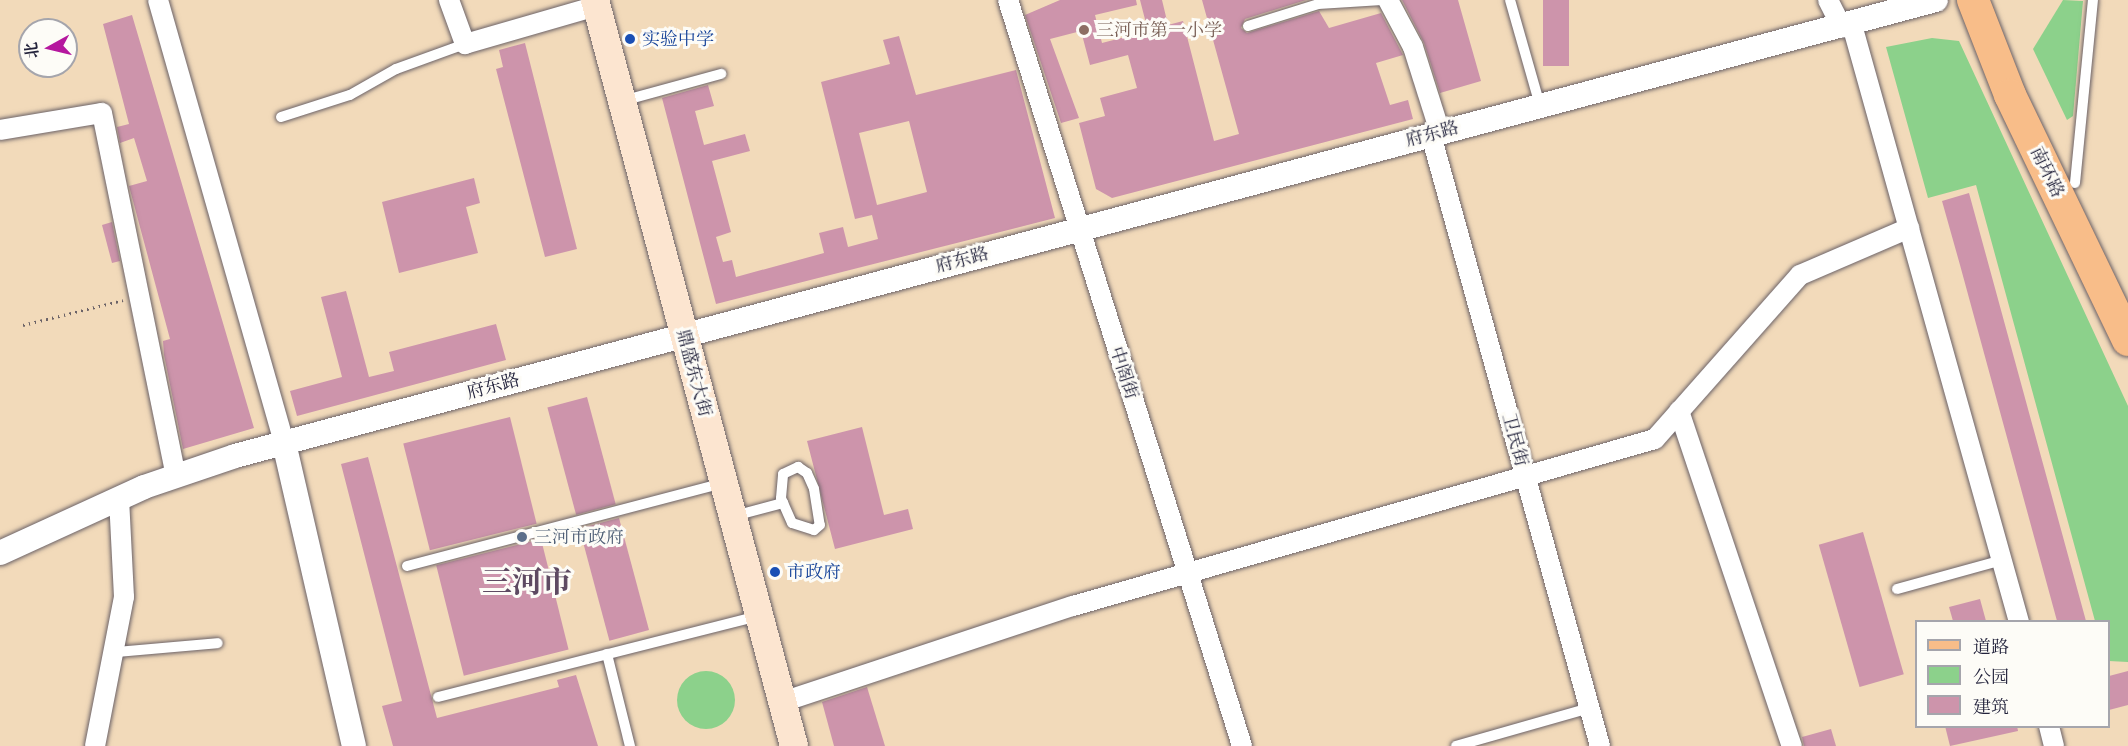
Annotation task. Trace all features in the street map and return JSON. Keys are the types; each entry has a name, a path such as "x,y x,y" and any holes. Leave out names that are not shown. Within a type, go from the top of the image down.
{"main road":[{"name":"南环路","path":"1973,0 2010,95 2128,340"},
{"name":"南环路","path":"1994,0 2075,183 2128,294"},
{"name":"鼎盛东大街","path":"596,3 794,746"}],"street":[{"path":"158,0 284,443 354,746"},
{"path":"449,0 465,44 596,3"},
{"name":"中阁街","path":"1008,0 1242,746"},
{"name":"卫民街","path":"1388,0 1413,47 1526,478 1600,746"},
{"path":"1828,0 1847,27 1909,228 2019,620"},
{"name":"府东路","path":"0,554 119,499 176,476 284,443 1540,105 1847,27 1936,0"},
{"path":"1,127 102,113 141,295 176,476"},
{"path":"782,702 1188,574 1655,439 1806,270 1909,228"},
{"path":"1679,411 1792,746"},
{"path":"95,746 116,652 124,597 119,499"},
{"path":"2050,728 2054,746"}],"lane":[{"path":"1248,26 1318,4 1382,0"},
{"path":"1510,0 1540,105"},
{"path":"2075,183 2093,0"},
{"path":"281,117 350,95 396,69 465,44"},
{"path":"622,101 721,74"},
{"path":"803,469 814,489 820,525 797,527 783,503 783,474 803,469"},
{"path":"407,566 724,483"},
{"path":"732,516 783,503"},
{"path":"1897,589 2002,560"},
{"path":"438,697 759,615"},
{"path":"116,652 218,643"},
{"path":"607,654 630,746"},
{"path":"1456,746 1589,708"}],"path":[{"path":"23,325 141,295"}],"green space":[{"path":"2063,0 2083,1 2073,116 2067,120 2033,49"},
{"path":"1932,38 1959,41 2128,406 2128,662 2110,661 2110,620 2095,620 1976,185 1928,198 1886,47"},
{"path":"700,671 712,671 727,679 735,694 735,706 727,721 712,729 700,729 685,721 677,706 677,694 685,679"}],"building":[{"path":"1060,0 1136,0 1137,5 1095,15 1102,43 1148,31 1140,0 1162,0 1168,25 1183,21 1214,141 1239,134 1202,0 1306,0 1245,19 1241,28 1247,33 1319,11 1329,28 1381,13 1403,55 1376,63 1390,105 1408,100 1413,119 1112,198 1096,189 1079,123 1105,116 1100,98 1137,88 1128,55 1090,65 1081,31 1050,39 1079,118 1061,123 1025,15"},
{"path":"1402,0 1458,0 1481,81 1440,93 1424,43"},
{"path":"1543,0 1569,0 1569,66 1543,66"},
{"path":"132,15 254,428 183,449 164,355 163,341 170,339 129,186 147,181 134,138 120,143 117,127 129,124 103,24"},
{"path":"899,36 916,95 1016,70 1055,218 716,304 662,98 708,85 714,106 695,111 704,145 745,134 750,151 712,161 731,232 716,237 723,262 732,260 736,277 824,253 819,233 843,227 848,247 878,239 872,215 855,219 821,82 890,64 883,40","holes":["909,121 927,192 877,205 859,133"]},
{"path":"525,43 577,249 545,257 496,69 503,67 499,50"},
{"path":"474,178 480,203 466,207 478,253 399,273 382,202"},
{"path":"1969,193 2086,620 2057,620 1942,201"},
{"path":"112,222 120,261 112,263 102,225"},
{"path":"346,291 369,377 394,371 389,352 496,324 506,360 297,416 290,391 342,377 321,297"},
{"path":"587,397 616,504 576,515 547,408"},
{"path":"510,417 537,524 430,550 403,444"},
{"path":"862,427 884,515 908,509 913,529 835,549 807,441"},
{"path":"368,457 437,718 559,687 557,680 576,675 598,746 393,746 382,706 402,701 341,464"},
{"path":"619,518 649,630 609,641 579,529"},
{"path":"1863,532 1904,674 1860,687 1819,545"},
{"path":"541,539 569,650 464,676 436,565"},
{"path":"1980,599 1986,620 1953,620 1949,607"},
{"path":"2128,671 2128,705 2110,710 2110,676"},
{"path":"867,687 885,746 834,746 822,702"},
{"path":"1946,728 2017,728 2018,731 1950,746"},
{"path":"1831,729 1836,746 1804,746 1802,737"}],"place":[{"name":"三河市第一小学","path":"1084,30"},
{"name":"实验中学","path":"630,39"},
{"name":"三河市政府","path":"522,537"},
{"name":"市政府","path":"775,572"}],"district":[{"name":"三河市","path":"527,582"}]}
